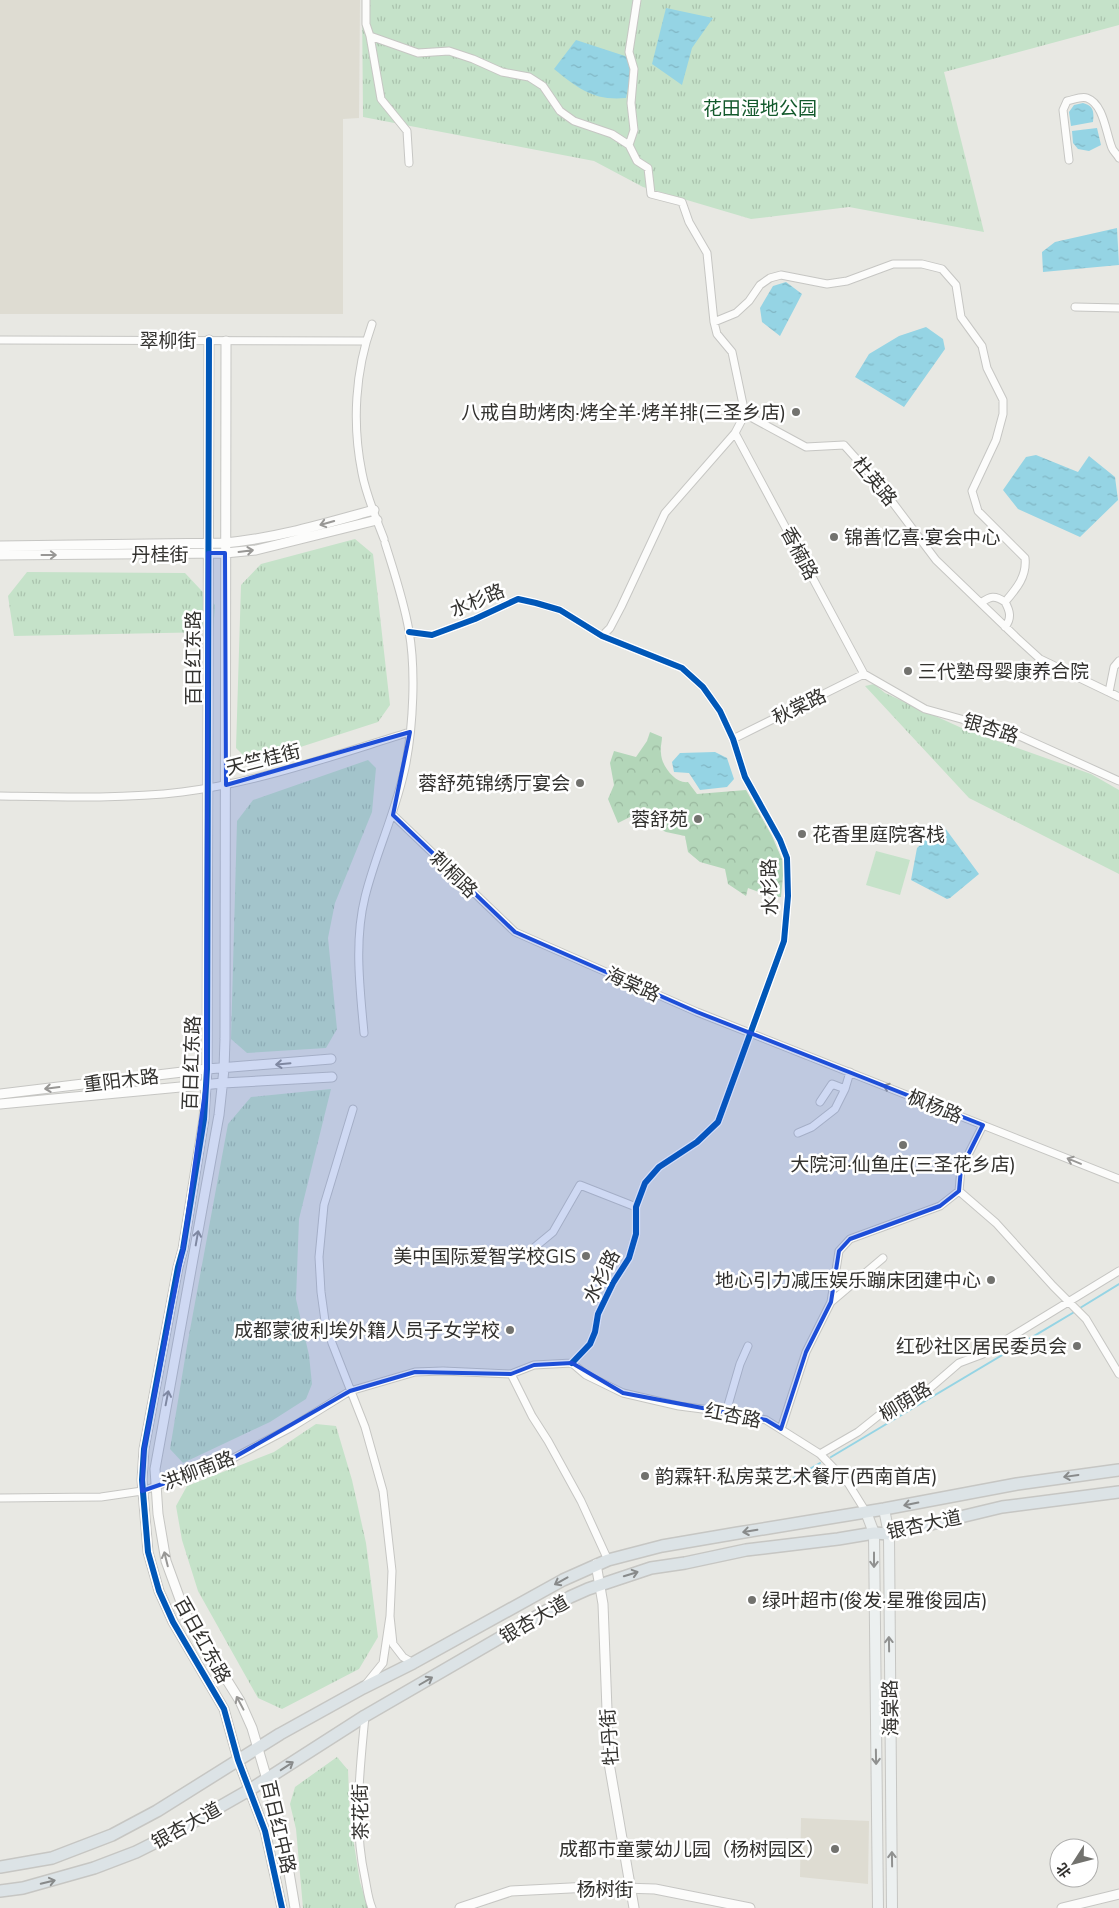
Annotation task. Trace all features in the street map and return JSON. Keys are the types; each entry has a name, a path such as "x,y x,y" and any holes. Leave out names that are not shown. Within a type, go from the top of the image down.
{"main road":[{"name":"银杏大道","path":"0,1867 52,1858 112,1834 157,1811 258,1748 363,1688 413,1664 563,1580 596,1564 662,1546 884,1509 1016,1484 1119,1470"},
{"name":"银杏大道","path":"0,1892 59,1879 94,1868 172,1834 268,1779 365,1716 570,1597 600,1585 651,1568 746,1550 874,1533 888,1534 1002,1506 1119,1492"},
{"name":"海棠路","path":"884,1509 888,1534 892,1908"},
{"name":"海棠路","path":"866,1512 874,1533 878,1908"}],"street":[{"path":"366,0 366,24 370,36 381,99 407,131 409,164"},
{"path":"629,145 634,130 631,103 634,69 629,52 637,0"},
{"path":"370,36 418,53 448,51 473,59 502,72 529,77 543,86 560,111 574,121 612,134 629,145 637,161 648,168 651,194 682,202 689,222 707,252 714,322 717,334 732,352 745,414 735,433 665,513 621,607 610,628 602,636"},
{"path":"1069,160 1063,110 1067,101 1077,98 1086,98 1095,104 1105,124 1112,148 1119,158"},
{"path":"714,322 736,313 760,286 770,278 781,275 827,284 847,281 893,264 922,264 942,269 956,285 961,317 982,346 988,368 1003,400 1004,414 996,440 972,491 978,511 1025,558 1026,568 1021,583 1005,602"},
{"path":"1075,307 1119,308"},
{"path":"364,1033 358,971 364,899 373,867 393,815 406,763 412,696 409,632 384,541 362,475 356,431 360,374 366,341 372,324"},
{"name":"翠柳街","path":"0,340 366,341"},
{"name":"百日红东路","path":"209,340 207,1069 204,1119 184,1249 178,1267 144,1449 142,1492 148,1552 159,1591 173,1622 224,1709 238,1760"},
{"name":"百日红东路","path":"226,340 224,1069 217,1125 155,1469 158,1514 166,1561 177,1592 198,1636 240,1701 252,1728 258,1748"},
{"name":"杜英路","path":"745,414 806,447 844,445 878,483 936,560 1040,659 1119,697"},
{"name":"香楠路","path":"735,433 864,674"},
{"name":"丹桂街","path":"0,546 225,544 269,538 374,510"},
{"name":"丹桂街","path":"0,555 225,554 256,550 377,520"},
{"path":"981,603 988,597 995,597 1005,602 1010,616 1005,626"},
{"name":"水杉路","path":"409,632 432,635 476,619 518,600 560,610 602,636 682,668 703,687 720,711 733,738 745,776 780,840 787,858 788,896 784,941 718,1122 697,1142 659,1167 645,1183 636,1207 636,1234 629,1258 598,1314 595,1332 590,1344 572,1363"},
{"path":"1109,692 1114,667 1119,661"},
{"name":"秋棠路","path":"733,738 864,674"},
{"name":"银杏路","path":"864,674 926,709 1015,734 1119,781"},
{"name":"天竺桂街","path":"0,796 147,796 208,788 255,779 410,732"},
{"name":"刺桐路","path":"393,815 515,932"},
{"name":"海棠路","path":"515,932 697,1012 751,1033"},
{"name":"枫杨路","path":"751,1033 1119,1179"},
{"name":"重阳木路","path":"0,1094 207,1069 331,1059"},
{"path":"798,1133 812,1127 835,1109 850,1072"},
{"name":"重阳木路","path":"0,1104 206,1084 332,1077"},
{"path":"820,1102 832,1084 845,1088"},
{"path":"354,1109 324,1205 319,1257 326,1321 339,1363 365,1426 383,1491 392,1571 390,1616 383,1663 363,1688"},
{"path":"781,1429 806,1352 831,1302 839,1251 850,1239 940,1206 959,1191 961,1169 982,1125"},
{"path":"524,1256 554,1232 580,1185 636,1207"},
{"path":"959,1191 996,1223 1086,1319 1119,1374"},
{"path":"831,1302 883,1258"},
{"name":"柳荫路","path":"820,1454 858,1432 888,1408 922,1395 959,1363 984,1354 1071,1304 1119,1271"},
{"path":"726,1412 740,1364 748,1346"},
{"path":"572,1363 534,1365 511,1374 532,1416 581,1501 608,1560"},
{"name":"红杏路","path":"572,1363 586,1375 623,1393 678,1406 726,1412 766,1420 820,1454 848,1483 866,1512"},
{"name":"洪柳南路","path":"0,1498 101,1497 142,1492 226,1462 292,1427 350,1391 415,1372 444,1371 511,1374"},
{"name":"牡丹街","path":"596,1564 603,1604 609,1763 634,1908"},
{"path":"390,1616 393,1644 403,1657 413,1664"},
{"name":"茶花街","path":"365,1716 358,1786 358,1827 362,1866 372,1908"},
{"name":"百日红中路","path":"258,1748 282,1831 295,1908"},
{"name":"百日红中路","path":"238,1760 251,1789 265,1831 282,1908"},
{"name":"杨树街","path":"460,1908 511,1891 590,1887 655,1889 750,1908"},
{"path":"1062,1908 1119,1894"}],"highlighted area":[{"path":"208,553 225,553 226,785 410,732 393,815 515,932 697,1012 983,1125 961,1169 959,1191 940,1206 850,1239 839,1251 831,1302 806,1352 781,1429 766,1420 623,1393 572,1363 534,1365 511,1374 415,1372 350,1391 226,1462 142,1491 144,1449 183,1249 206,1084"}],"shaded area":[{"path":"0,0 360,0 359,118 343,119 343,314 0,314"},
{"name":"成都市童蒙幼儿园（杨树园区）","path":"801,1818 869,1821 868,1884 800,1877"}],"green space":[{"name":"花田湿地公园","path":"362,0 1119,0 1119,25 944,72 984,232 849,207 751,219 643,187 594,161 363,117"},
{"path":"355,539 373,554 390,705 378,722 251,763 236,748 241,585 261,564"},
{"path":"27,572 185,573 215,605 213,632 14,636 8,596"},
{"path":"874,684 885,693 966,730 1091,774 1119,790 1119,874 969,798 865,686"},
{"path":"650,732 662,737 662,758 666,768 678,780 688,782 697,794 746,790 772,836 784,864 781,897 772,897 748,888 746,896 728,884 725,869 700,862 688,852 685,836 666,832 632,816 618,823 608,799 614,785 610,763 614,751 636,757 647,741"},
{"path":"368,760 376,768 372,812 335,903 328,938 337,1029 326,1048 247,1053 231,1039 237,821 253,800"},
{"path":"876,851 910,860 900,895 866,885"},
{"path":"331,1089 299,1219 296,1299 309,1355 312,1384 306,1399 270,1422 183,1463 170,1449 228,1124 251,1097"},
{"path":"316,1424 336,1426 352,1480 366,1543 378,1637 359,1669 282,1709 258,1698 198,1591 182,1540 176,1506 187,1486 274,1452"},
{"path":"337,1757 348,1770 350,1819 360,1882 368,1908 303,1908 296,1829 290,1804 295,1787"}],"water":[{"path":"666,8 713,18 692,48 682,85 652,64"},
{"path":"576,40 628,57 632,69 626,98 605,98 587,92 554,69"},
{"path":"1083,103 1092,110 1093,122 1071,126 1069,112 1074,105"},
{"path":"1097,128 1101,145 1089,151 1078,149 1073,143 1072,131"},
{"path":"1117,228 1119,265 1043,272 1042,252 1055,242"},
{"path":"786,282 802,294 780,336 762,322 760,308 773,286"},
{"path":"926,327 943,339 945,349 904,407 855,377 869,354 899,336"},
{"path":"1036,455 1078,472 1089,456 1115,477 1118,500 1080,537 1018,509 1003,490 1026,457"},
{"path":"715,752 727,758 734,779 727,787 700,790 689,773 674,772 672,762 680,753"},
{"path":"942,824 979,874 947,899 911,880 917,848"}],"waterway":[{"path":"1080,1308 1119,1284"},
{"path":"831,1457 1076,1311"},
{"path":"787,1482 820,1463"}],"cycle path":[{"path":"209,340 207,1069 204,1119 183,1249 144,1449 142,1480 148,1552 159,1591 173,1622 224,1709 238,1760 265,1831 282,1908"},
{"path":"409,632 432,635 475,619 518,599 560,610 602,636 682,668 703,687 720,711 733,739 745,777 780,840 787,858 788,896 784,941 718,1122 697,1142 659,1167 645,1183 636,1207 636,1234 629,1258 613,1283 598,1314 595,1332 590,1344 572,1363"}],"place":[{"name":"八戒自助烤肉·烤全羊·烤羊排(三圣乡店)","path":"796,412"},
{"name":"锦善忆喜·宴会中心","path":"834,537"},
{"name":"三代塾母婴康养合院","path":"908,671"},
{"name":"蓉舒苑锦绣厅宴会","path":"580,783"},
{"name":"蓉舒苑","path":"698,819"},
{"name":"花香里庭院客栈","path":"802,834"},
{"name":"大院河·仙鱼庄(三圣花乡店)","path":"903,1145"},
{"name":"美中国际爱智学校GIS","path":"586,1256"},
{"name":"地心引力减压娱乐蹦床团建中心","path":"991,1280"},
{"name":"成都蒙彼利埃外籍人员子女学校","path":"510,1330"},
{"name":"红砂社区居民委员会","path":"1077,1346"},
{"name":"韵霖轩·私房菜艺术餐厅(西南首店)","path":"645,1476"},
{"name":"绿叶超市(俊发·星雅俊园店)","path":"752,1600"},
{"name":"成都市童蒙幼儿园（杨树园区）","path":"835,1849"}]}
